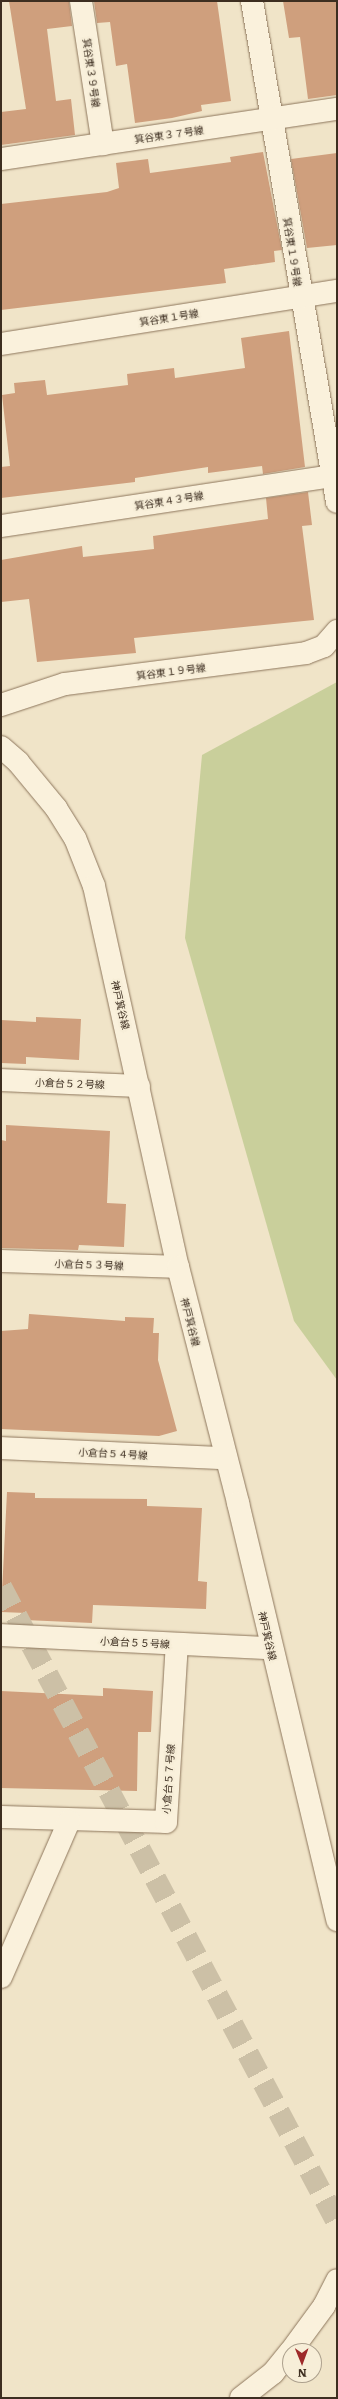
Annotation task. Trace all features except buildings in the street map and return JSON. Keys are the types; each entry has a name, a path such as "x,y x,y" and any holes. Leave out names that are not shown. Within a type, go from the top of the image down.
{"street":[{"name":"箕谷東３９号線","path":"82,1 103,144"},
{"name":"箕谷東１９号線","path":"252,1 300,297 334,475 337,502"},
{"name":"箕谷東３７号線","path":"1,159 337,109"},
{"name":"箕谷東１号線","path":"1,344 337,291"},
{"name":"箕谷東４３号線","path":"1,526 334,475"},
{"name":"箕谷東１９号線","path":"1,705 65,684 306,653 324,646 337,631"},
{"name":"神戸箕谷線","path":"1,747 56,808 86,864 139,1086 178,1267 337,1920"},
{"name":"小倉台５２号線","path":"1,1080 139,1086"},
{"name":"小倉台５３号線","path":"1,1260 178,1267"},
{"name":"小倉台５４号線","path":"1,1448 225,1458"},
{"name":"小倉台５５号線","path":"1,1635 270,1648"},
{"name":"小倉台５７号線","path":"1,1817 69,1821 166,1822 177,1644"},
{"path":"1,1977 69,1821"},
{"path":"297,2343 324,2306 337,2280"},
{"path":"241,2398 272,2373 282,2362"}],"green space":[{"path":"337,682 337,1380 294,1321 185,938 202,755"}],"tunnel":[{"path":"1,1587 337,2222"}]}
